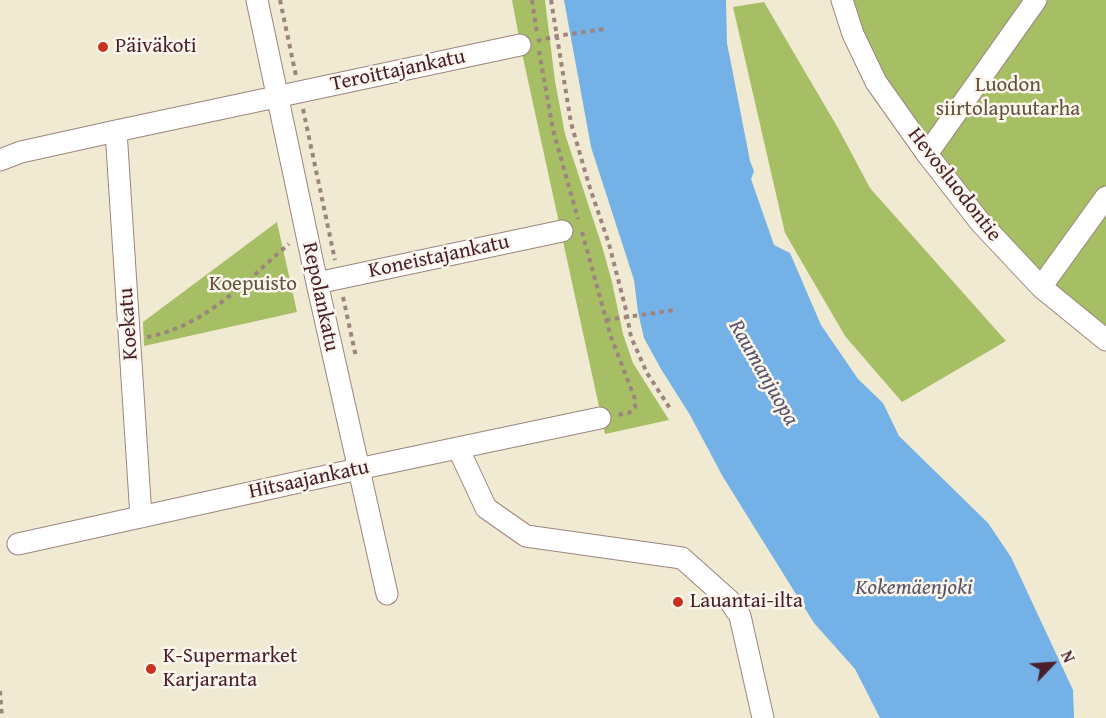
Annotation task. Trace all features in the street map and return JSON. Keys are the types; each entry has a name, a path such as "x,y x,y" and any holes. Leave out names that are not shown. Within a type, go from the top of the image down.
{"street":[{"name":"Repolankatu","path":"257,0 317,283 387,594"},
{"name":"Hevosluodontie","path":"842,0 853,34 876,82 927,154 980,222 1041,287 1106,340"},
{"path":"927,154 1036,0"},
{"name":"Teroittajankatu","path":"277,98 529,43"},
{"path":"0,160 21,152 277,98"},
{"name":"Koekatu","path":"116,131 141,517"},
{"path":"1041,287 1106,197"},
{"name":"Koneistajankatu","path":"317,283 562,231"},
{"name":"Hitsaajankatu","path":"18,544 600,418"},
{"path":"458,448 486,508 525,536 682,558 729,600 740,616 763,718"}],"path":[{"path":"280,0 356,357"},
{"path":"551,0 571,123 609,244 631,337 646,373 671,410"},
{"path":"529,43 604,29"},
{"path":"130,340 152,336 204,315 236,291 290,243"},
{"path":"606,320 675,310"},
{"path":"0,691 2,718"}],"green space":[{"path":"512,0 545,0 555,81 565,134 602,246 623,334 633,363 669,420 605,434"},
{"name":"Luodon siirtolapuutarha","path":"842,0 1106,0 1106,340 927,154"},
{"path":"764,2 838,128 870,188 1006,341 902,402 845,336 785,233 733,7"},
{"name":"Koepuisto","path":"277,222 297,312 144,346 143,322"}],"water":[{"name":"Kokemäenjoki","path":"564,0 726,0 727,43 750,161 754,171 751,179 774,245 790,253 821,325 858,379 883,403 899,436 988,523 1011,557 1073,690 1074,718 880,718 855,669 814,623 723,477 690,415 644,338 634,280 591,147"}],"place":[{"name":"Päiväkoti","path":"103,47"},
{"name":"Lauantai-ilta","path":"678,602"},
{"name":"K-Supermarket Karjaranta","path":"151,669"}],"water label":[{"name":"Raumanjuopa","path":"763,373"}]}
